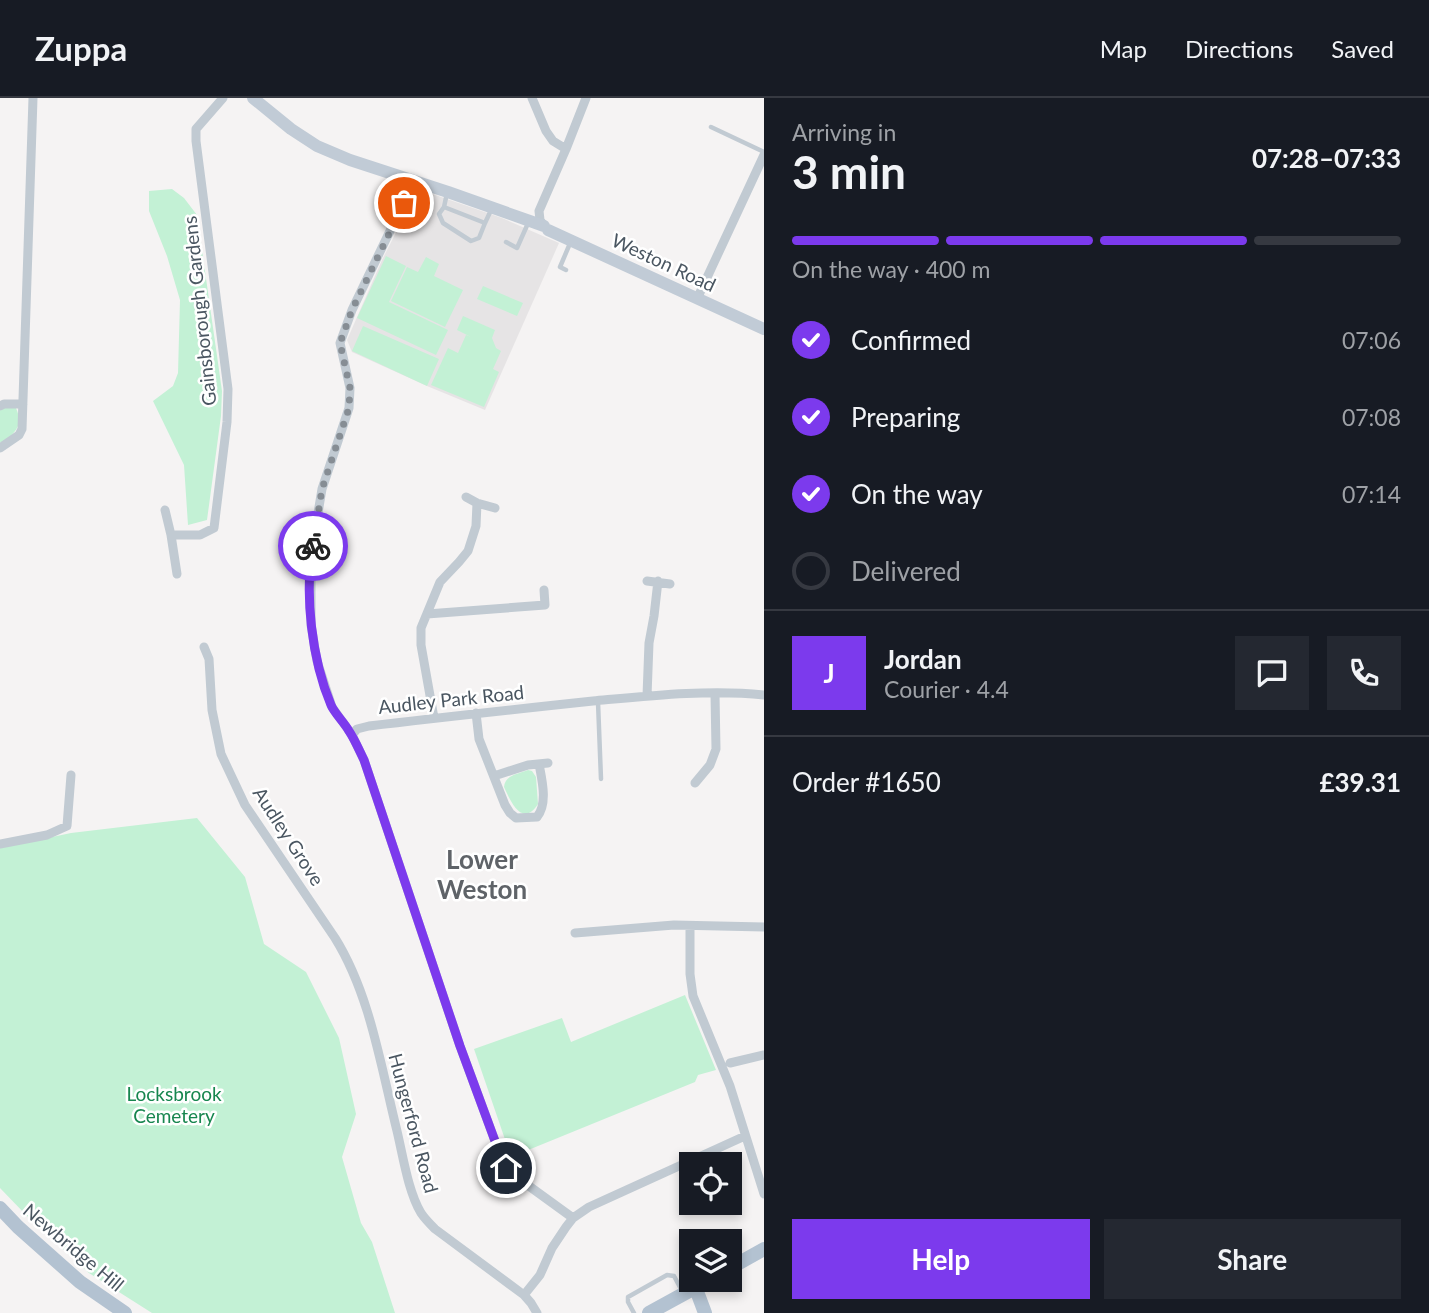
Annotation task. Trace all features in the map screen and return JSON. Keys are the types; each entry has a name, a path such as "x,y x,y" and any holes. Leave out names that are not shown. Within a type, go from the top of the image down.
{"main road":[{"name":"Newbridge Hill","path":"0,1208 80,1282 125,1313"},
{"path":"742,1261 764,1249"},
{"path":"649,1313 690,1292 705,1313"}],"street":[{"path":"0,448 19,435 22,429 33,98"},
{"name":"Gainsborough Gardens","path":"171,535 200,535 214,528 228,422 228,389 196,141 196,129 223,98"},
{"name":"Weston Road","path":"253,98 317,146 350,160 530,221 764,329"},
{"path":"532,98 552,141 566,149"},
{"path":"546,228 540,220 539,211 586,98"},
{"path":"697,299 764,156"},
{"path":"414,181 352,310 340,343 350,388 349,408 322,489 311,555 311,625 317,661 332,707 352,735 364,760 460,1046 502,1160 511,1173 573,1218"},
{"path":"0,406 23,404"},
{"path":"466,497 495,508"},
{"path":"434,718 421,645 421,628 440,582 467,551 476,526 477,503"},
{"path":"165,510 177,574"},
{"path":"647,696 649,643 654,616 652,581 670,584"},
{"path":"427,614 545,605 544,590"},
{"name":"Audley Grove","path":"204,648 209,659 212,710 221,754 246,805 348,958 358,981 373,1035"},
{"path":"695,783 710,765 716,749 715,694"},
{"name":"Audley Park Road","path":"352,735 357,729 369,726 647,696 764,695"},
{"path":"477,713 479,739 494,776 510,813 516,818 537,817 542,811 544,764 528,765 494,776"},
{"path":"0,844 47,835 67,826 71,775"},
{"path":"575,933 674,925 764,927"},
{"path":"690,926 690,985 693,996 726,1063 730,1086 764,1194"},
{"name":"Hungerford Road","path":"373,1035 417,1206 435,1229 524,1295 537,1313"},
{"path":"726,1063 764,1055"},
{"path":"524,1295 540,1275 552,1248 573,1218 589,1207 745,1136"}],"lane":[{"path":"711,127 764,156"},
{"path":"448,192 439,214 443,223 471,241 479,238 493,207"},
{"path":"444,207 485,223"},
{"path":"506,242 517,248 530,221"},
{"path":"566,270 560,267 571,240"},
{"path":"598,701 601,779"},
{"path":"634,1313 628,1302 631,1294 667,1275 671,1274 679,1281"}],"shaded area":[{"path":"418,189 502,218 559,243 485,410 352,352 347,340 382,260"}],"green space":[{"path":"172,189 184,198 197,215 222,391 207,520 188,525 184,465 153,401 173,386 178,373 180,300 167,256 149,211 149,191"},
{"path":"386,256 406,266 389,302 448,330 436,355 357,318"},
{"path":"426,257 439,264 434,276 463,290 445,327 391,301 407,267 418,272"},
{"path":"483,286 523,303 517,316 477,299"},
{"path":"463,316 495,330 492,338 496,348 501,351 493,369 499,372 484,407 431,385 448,348 458,353 466,335 471,337 457,330"},
{"path":"363,326 439,359 427,386 352,351"},
{"path":"16,408 19,424 2,443 0,409"},
{"path":"528,770 536,777 538,804 527,814 517,810 504,787 509,777"},
{"name":"Locksbrook Cemetery","path":"197,818 245,877 264,944 306,972 339,1038 356,1114 342,1157 361,1223 372,1242 395,1313 152,1313 89,1273 0,1188 0,848 71,833"},
{"path":"685,995 716,1070 698,1075 695,1082 511,1157 474,1049 562,1018 571,1042"}],"way so far":[{"path":"313,546 322,489 349,408 350,388 340,343 352,310 404,203"}],"district":[{"name":"Lower Weston","path":"482,874"}],"route":[{"path":"313,546 311,625 324,684 332,707 352,735 364,760 460,1046 506,1168"}]}
